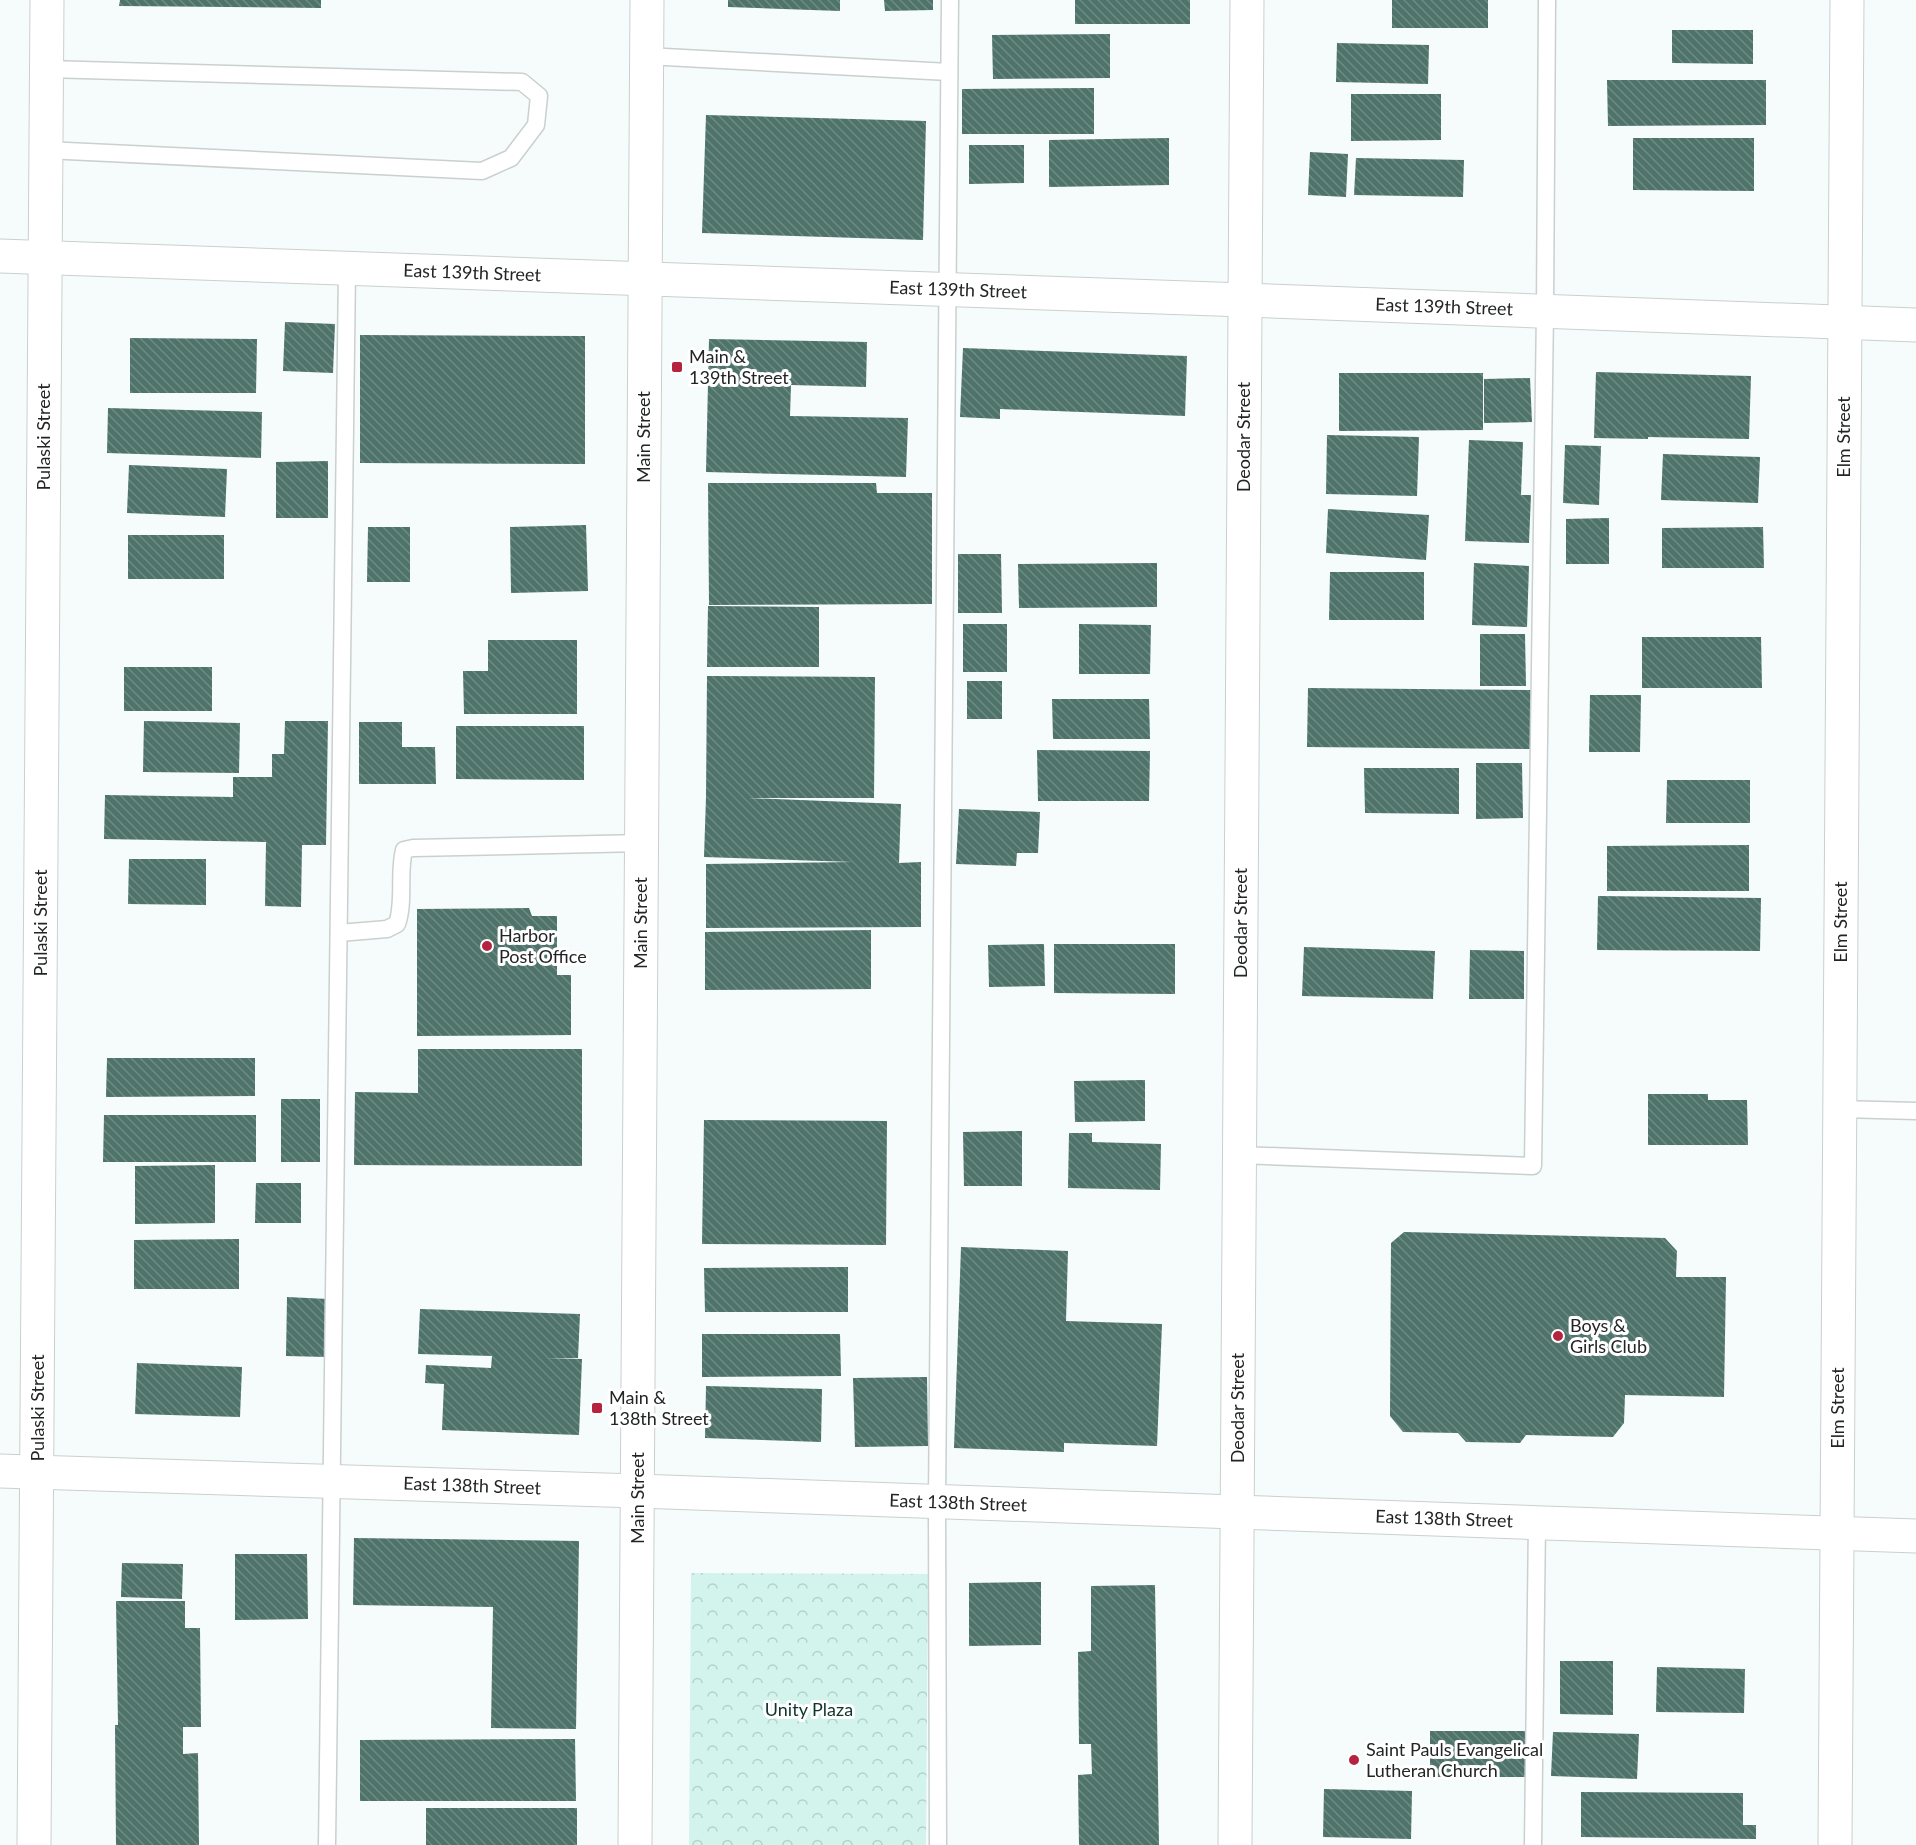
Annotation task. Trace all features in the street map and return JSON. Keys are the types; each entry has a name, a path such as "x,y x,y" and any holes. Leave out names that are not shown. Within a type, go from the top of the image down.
{"street":[{"name":"Pulaski Street","path":"34,1845 46,0"},
{"name":"Main Street","path":"636,1845 647,0"},
{"name":"Deodar Street","path":"1235,1845 1247,0"},
{"name":"Elm Street","path":"1835,1845 1847,0"},
{"name":"East 139th Street","path":"0,256 1916,325"},
{"name":"East 138th Street","path":"0,1472 638,1491 1916,1536"}],"lane":[{"path":"938,1845 937,1502 950,0"},
{"path":"1240,1155 1533,1166 1547,0"},
{"path":"646,56 949,72"},
{"path":"46,69 522,82 539,96 536,125 512,158 482,171 46,150"},
{"path":"327,1845 347,269"},
{"path":"339,933 387,929 397,924 400,914 402,859 405,850 642,843"},
{"path":"1840,1109 1916,1111"},
{"path":"1533,1845 1537,1522"}],"green space":[{"name":"Unity Plaza","path":"691,1573 928,1574 926,1845 689,1845"}],"building":[{"path":"120,0 321,0 321,8 119,6"},
{"path":"728,0 840,0 840,11 728,7"},
{"path":"884,0 933,0 933,10 885,11"},
{"path":"1075,0 1190,0 1190,24 1075,24"},
{"path":"1392,0 1488,0 1488,28 1392,28"},
{"path":"1672,30 1753,30 1753,64 1672,63"},
{"path":"1110,34 1110,78 993,79 992,35"},
{"path":"1337,43 1429,45 1428,84 1336,82"},
{"path":"1607,80 1766,80 1766,125 1608,126"},
{"path":"1094,88 1094,134 962,134 962,89"},
{"path":"1351,94 1441,94 1441,140 1351,141"},
{"path":"706,115 926,121 923,240 702,233"},
{"path":"1169,138 1169,185 1049,187 1049,140"},
{"path":"1633,138 1754,138 1754,191 1633,190"},
{"path":"969,145 1024,145 1024,183 969,184"},
{"path":"1310,152 1348,154 1346,197 1308,195"},
{"path":"1356,158 1464,160 1463,197 1354,195"},
{"path":"285,322 335,324 333,373 283,371"},
{"path":"360,335 585,336 585,464 360,463"},
{"path":"130,338 257,339 256,393 130,393"},
{"path":"709,339 867,342 866,387 791,385 790,416 908,418 906,477 706,472"},
{"path":"963,348 1187,356 1185,416 1000,409 1000,419 960,417"},
{"path":"1596,372 1751,376 1749,439 1594,438"},
{"path":"1339,373 1483,373 1483,430 1339,431"},
{"path":"1530,378 1532,422 1484,423 1484,379"},
{"path":"108,408 262,412 261,458 107,453"},
{"path":"1327,435 1419,437 1417,496 1326,494"},
{"path":"1469,440 1523,442 1521,495 1531,495 1529,543 1465,541"},
{"path":"1565,445 1601,446 1599,505 1563,503"},
{"path":"1663,454 1760,457 1758,503 1661,500"},
{"path":"328,461 328,518 276,518 276,462"},
{"path":"129,465 227,469 225,517 127,513"},
{"path":"708,483 876,483 877,493 932,493 932,604 709,605"},
{"path":"1328,509 1429,515 1426,560 1326,553"},
{"path":"1609,518 1609,564 1566,564 1566,519"},
{"path":"586,525 588,591 511,593 510,527"},
{"path":"368,527 410,527 410,582 367,582"},
{"path":"1763,527 1764,568 1662,568 1662,528"},
{"path":"128,535 224,535 224,579 128,579"},
{"path":"958,554 1001,554 1002,613 958,613"},
{"path":"1157,563 1157,607 1019,608 1018,564"},
{"path":"1474,563 1529,566 1527,627 1472,625"},
{"path":"1330,572 1424,572 1424,620 1329,620"},
{"path":"708,606 819,607 819,667 707,667"},
{"path":"963,624 1007,624 1007,672 963,672"},
{"path":"1079,624 1151,625 1150,674 1079,674"},
{"path":"1480,634 1525,634 1526,686 1480,686"},
{"path":"1642,637 1761,637 1762,688 1642,688"},
{"path":"488,640 577,640 577,714 464,714 463,671 488,671"},
{"path":"124,667 212,667 212,711 124,711"},
{"path":"707,676 875,677 874,798 748,798 901,804 899,863 921,862 921,927 706,928 706,864 853,862 704,857"},
{"path":"967,681 1002,681 1002,719 967,719"},
{"path":"1308,688 1533,690 1532,749 1307,747"},
{"path":"1590,695 1641,695 1640,752 1589,752"},
{"path":"1052,699 1149,699 1150,739 1053,739"},
{"path":"144,721 240,723 239,773 143,772"},
{"path":"285,721 328,721 326,845 302,845 301,907 265,906 266,842 104,839 105,795 233,797 233,777 272,777 272,754 284,754"},
{"path":"359,722 402,722 402,747 435,747 436,784 359,784"},
{"path":"456,726 584,726 584,780 456,779"},
{"path":"1037,750 1150,751 1149,801 1038,801"},
{"path":"1476,763 1522,763 1523,818 1476,819"},
{"path":"1364,768 1459,768 1459,814 1365,813"},
{"path":"1667,780 1750,780 1750,823 1666,823"},
{"path":"959,809 1040,812 1038,853 1017,853 1016,866 956,864"},
{"path":"1749,845 1749,891 1607,891 1607,846"},
{"path":"129,859 206,859 206,905 128,904"},
{"path":"1598,896 1761,898 1760,951 1597,950"},
{"name":"Harbor Post Office","path":"529,908 532,916 557,916 557,975 571,975 571,1035 417,1036 417,909"},
{"path":"871,930 871,989 705,990 705,932"},
{"path":"1044,944 1045,986 989,987 988,945"},
{"path":"1054,944 1175,944 1175,994 1054,993"},
{"path":"1304,947 1435,951 1433,999 1302,996"},
{"path":"1470,950 1524,951 1524,999 1469,999"},
{"path":"418,1049 582,1049 582,1166 354,1165 355,1092 418,1093"},
{"path":"107,1058 255,1058 255,1096 106,1097"},
{"path":"1145,1080 1145,1121 1075,1122 1074,1081"},
{"path":"1648,1094 1708,1094 1708,1100 1747,1100 1748,1145 1648,1145"},
{"path":"281,1099 320,1099 320,1162 281,1162"},
{"path":"104,1115 256,1115 256,1162 103,1162"},
{"path":"704,1120 887,1121 886,1245 702,1244"},
{"path":"1022,1131 1022,1186 964,1186 963,1132"},
{"path":"1069,1133 1092,1133 1092,1142 1161,1144 1160,1190 1068,1188"},
{"path":"215,1165 215,1223 135,1224 135,1166"},
{"path":"256,1183 301,1183 301,1223 255,1223"},
{"name":"Boys & Girls Club","path":"1404,1232 1665,1238 1677,1251 1676,1277 1726,1277 1724,1397 1625,1395 1624,1423 1613,1437 1526,1435 1520,1443 1466,1442 1458,1433 1403,1432 1390,1416 1391,1243"},
{"path":"239,1239 239,1289 134,1289 134,1240"},
{"path":"961,1247 1068,1251 1066,1321 1162,1324 1157,1446 1064,1443 1064,1452 954,1448"},
{"path":"848,1267 848,1312 705,1312 704,1268"},
{"path":"287,1297 328,1299 326,1357 286,1356"},
{"path":"420,1309 580,1314 578,1358 546,1358 582,1359 579,1435 442,1430 444,1384 425,1383 426,1365 491,1368 492,1356 418,1354"},
{"path":"702,1334 840,1334 841,1376 702,1377"},
{"path":"137,1363 242,1367 240,1417 135,1414"},
{"path":"927,1377 928,1446 855,1447 853,1378"},
{"path":"706,1386 822,1389 821,1442 705,1438"},
{"path":"354,1538 579,1541 576,1729 491,1728 493,1607 353,1605"},
{"path":"235,1554 307,1554 308,1619 235,1620"},
{"path":"122,1563 183,1564 182,1599 121,1597"},
{"path":"1041,1582 1041,1645 969,1646 969,1583"},
{"path":"1155,1585 1159,1845 1079,1845 1078,1775 1092,1774 1091,1744 1079,1744 1078,1652 1091,1651 1091,1586"},
{"path":"116,1601 185,1601 185,1628 200,1628 201,1727 183,1727 183,1754 198,1753 199,1845 116,1845 115,1725 118,1725"},
{"path":"1560,1661 1613,1661 1613,1715 1560,1714"},
{"path":"1657,1667 1745,1669 1744,1713 1656,1712"},
{"path":"1430,1731 1528,1731 1528,1777 1430,1777"},
{"path":"1553,1732 1639,1734 1637,1779 1551,1776"},
{"path":"575,1739 576,1801 360,1801 360,1740"},
{"path":"1324,1789 1412,1791 1411,1839 1323,1837"},
{"path":"1581,1792 1743,1793 1743,1825 1756,1825 1756,1839 1581,1837"},
{"path":"426,1808 577,1808 577,1845 426,1845"}],"place":[{"name":"Main & 139th Street","path":"677,367"},
{"name":"Harbor Post Office","path":"487,946"},
{"name":"Boys & Girls Club","path":"1558,1336"},
{"name":"Main & 138th Street","path":"597,1408"},
{"name":"Saint Pauls Evangelical Lutheran Church","path":"1354,1760"}]}
